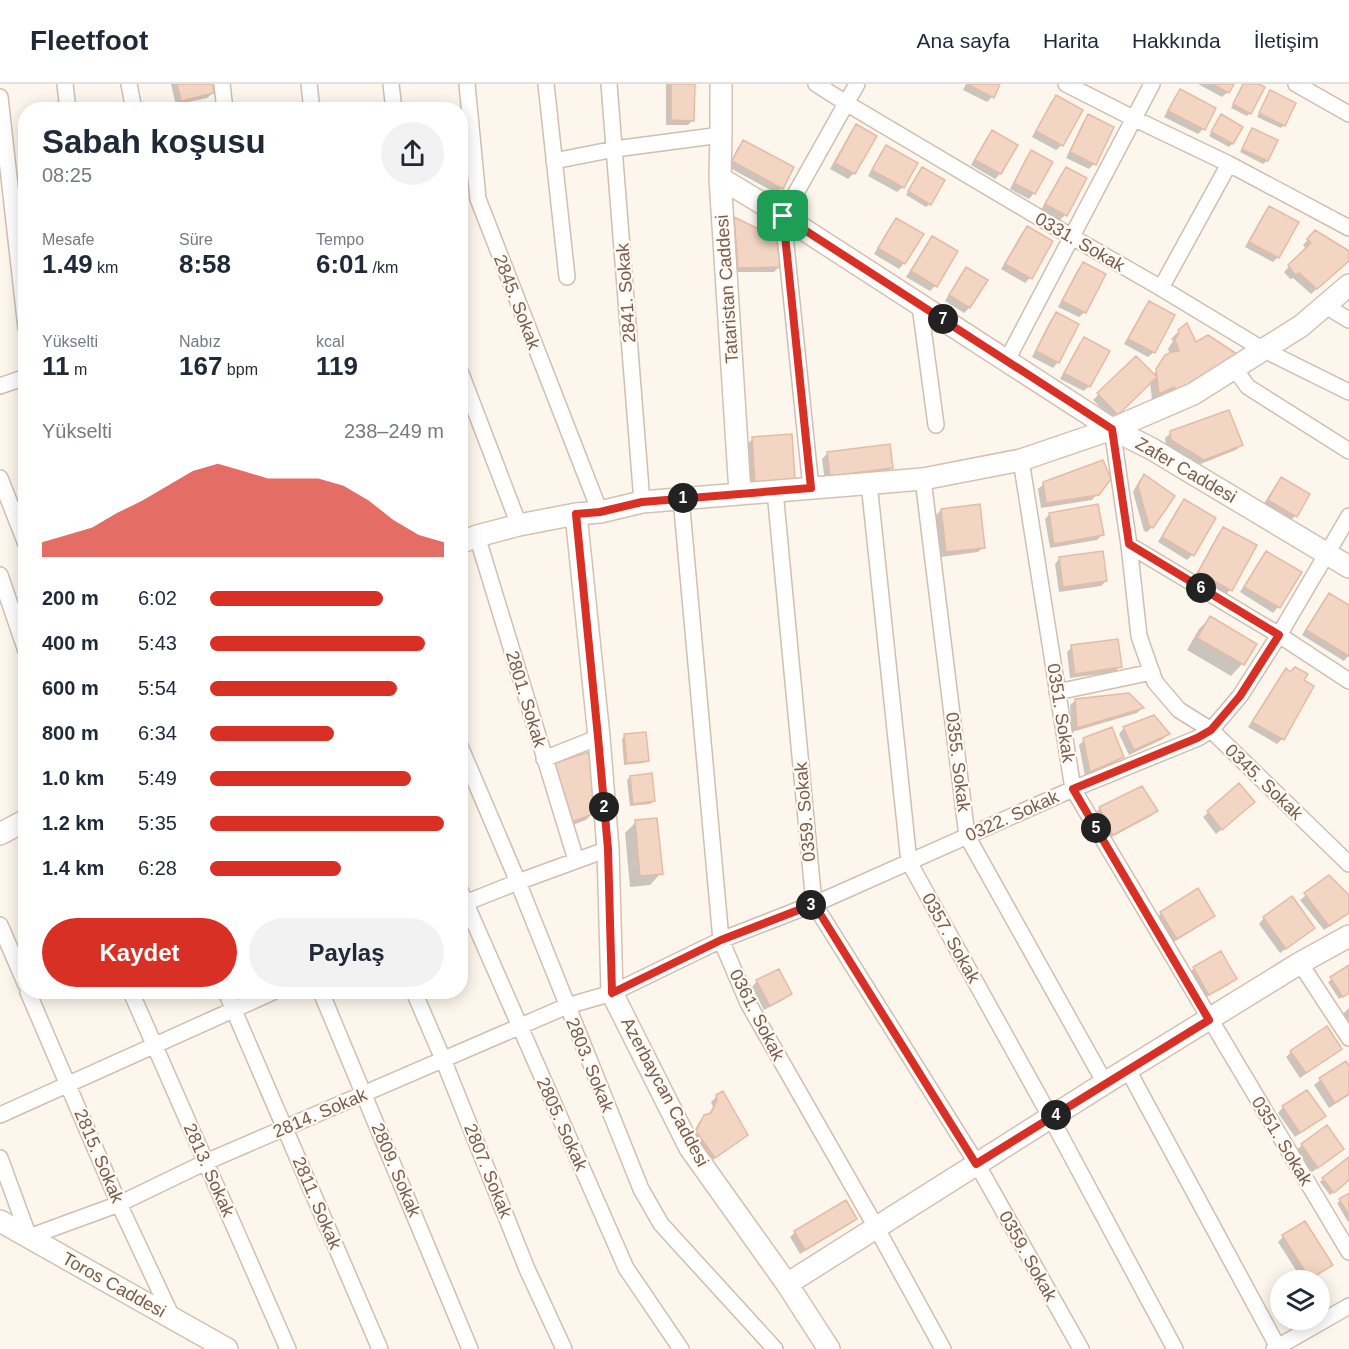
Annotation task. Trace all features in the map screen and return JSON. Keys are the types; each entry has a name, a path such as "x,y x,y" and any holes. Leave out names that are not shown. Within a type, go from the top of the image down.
{"street":[{"path":"65,84 67,102"},
{"path":"129,84 132,102"},
{"path":"222,84 224,102"},
{"path":"309,84 311,102"},
{"path":"391,84 393,102"},
{"name":"2845. Sokak","path":"467,84 478,199 600,512"},
{"path":"546,84 567,277"},
{"name":"2841. Sokak","path":"609,84 642,502"},
{"name":"Tataristan Caddesi","path":"721,84 720,178 740,493"},
{"name":"0331. Sokak","path":"816,84 846,104 1262,349 1349,392"},
{"path":"811,488 783,216 857,84"},
{"path":"1066,84 1229,164 1349,228"},
{"path":"1007,360 1152,84"},
{"path":"1296,84 1349,114"},
{"path":"0,97 18,257"},
{"path":"555,161 615,149 721,135"},
{"path":"1161,288 1229,164"},
{"name":"Zafer Caddesi","path":"720,178 783,216 1112,429 1152,449 1349,567"},
{"path":"469,539 519,525 576,514 600,512 642,502 923,479 1021,460 1112,429 1193,394 1301,326 1349,285"},
{"path":"1324,305 1349,320"},
{"path":"920,306 936,425"},
{"path":"1234,368 1248,387 1349,451"},
{"path":"0,386 18,379"},
{"path":"468,392 519,525"},
{"name":"0345. Sokak","path":"1112,429 1129,544 1139,636 1155,682 1179,710 1211,730 1349,864"},
{"name":"0351. Sokak","path":"1021,460 1073,789 1349,1252"},
{"path":"0,478 18,524"},
{"name":"0355. Sokak","path":"923,479 967,836 1105,1083"},
{"name":"0357. Sokak","path":"869,483 909,862 1051,1118 1175,1349"},
{"name":"0359. Sokak","path":"775,491 814,904 976,1164 1081,1349"},
{"name":"0361. Sokak","path":"681,498 721,940 748,1004 943,1349"},
{"name":"Azerbaycan Caddesi","path":"576,514 608,849 612,993 690,1148 787,1284 830,1349"},
{"name":"0322. Sokak","path":"612,993 721,940 814,904 1211,730 1240,696 1349,516"},
{"name":"2801. Sokak","path":"469,539 576,860"},
{"path":"1129,544 1279,635 1349,681"},
{"path":"0,574 18,627"},
{"path":"1057,692 1152,672"},
{"path":"544,759 598,737"},
{"name":"2803. Sokak","path":"468,765 518,882 640,1189 661,1224 775,1349"},
{"path":"0,834 18,824"},
{"path":"468,897 518,882 608,849"},
{"name":"2805. Sokak","path":"468,912 626,1268 681,1349"},
{"path":"0,925 18,967"},
{"path":"787,1284 1105,1083 1300,963 1349,936"},
{"path":"1300,963 1349,1038"},
{"name":"2814. Sokak","path":"29,1238 119,1204 206,1162 567,1006 612,993"},
{"name":"2815. Sokak","path":"31,999 119,1204 173,1319"},
{"name":"2813. Sokak","path":"134,999 288,1349"},
{"name":"2811. Sokak","path":"229,999 380,1349"},
{"path":"0,1115 257,999"},
{"name":"2809. Sokak","path":"324,999 470,1349"},
{"name":"2807. Sokak","path":"417,999 527,1269 564,1349"},
{"path":"1128,1070 1277,1348 1349,1306"},
{"path":"0,1158 29,1238"},
{"name":"Toros Caddesi","path":"0,1221 227,1349"}],"building":[{"path":"177,84 212,84 214,93 181,101"},
{"path":"671,84 695,84 694,121 671,120"},
{"path":"967,84 1000,84 994,98"},
{"path":"1213,84 1234,84 1229,93"},
{"path":"1243,84 1259,84 1265,87 1251,114 1233,104"},
{"path":"1180,89 1216,108 1205,130 1168,111"},
{"path":"1270,90 1296,103 1285,126 1259,113"},
{"path":"1056,95 1083,110 1063,146 1036,131"},
{"path":"1088,114 1114,127 1096,165 1070,152"},
{"path":"1221,114 1243,127 1233,144 1211,132"},
{"path":"856,124 877,136 855,174 835,163"},
{"path":"1252,128 1278,140 1268,161 1242,149"},
{"path":"992,130 1018,145 1001,174 975,160"},
{"path":"743,140 794,167 783,189 732,161"},
{"path":"886,145 918,163 904,188 872,170"},
{"path":"1031,150 1053,162 1035,194 1014,183"},
{"path":"922,167 945,180 931,205 908,191"},
{"path":"1066,167 1087,178 1067,216 1045,204"},
{"path":"1269,206 1299,222 1279,258 1249,242"},
{"path":"734,217 773,236 777,241 781,267 738,268"},
{"path":"896,218 924,234 905,264 878,248"},
{"path":"1027,226 1053,241 1032,279 1005,264"},
{"path":"1315,230 1349,251 1349,261 1317,289 1299,273 1295,275 1288,265 1311,243 1307,239"},
{"path":"932,236 958,251 937,287 911,271"},
{"path":"1083,262 1106,274 1086,313 1062,301"},
{"path":"966,267 988,280 970,308 949,295"},
{"path":"1149,301 1175,315 1155,353 1128,339"},
{"path":"1056,312 1079,324 1059,363 1036,351"},
{"path":"1187,323 1196,342 1208,335 1237,354 1227,359 1228,364 1176,391 1174,387 1159,394 1156,369 1165,355 1179,351 1175,340 1179,333 1178,330"},
{"path":"1084,337 1110,351 1090,387 1064,373"},
{"path":"1136,356 1157,377 1118,415 1097,393"},
{"path":"1229,410 1243,445 1204,460 1171,440 1170,431"},
{"path":"792,434 795,479 755,482 752,437"},
{"path":"890,444 893,468 830,476 827,452"},
{"path":"1103,460 1111,479 1099,495 1046,503 1043,482"},
{"path":"1144,474 1175,496 1153,528 1149,526 1138,486"},
{"path":"1281,477 1310,494 1297,517 1268,500"},
{"path":"1184,499 1216,518 1194,556 1162,537"},
{"path":"980,504 985,548 946,552 941,509"},
{"path":"1098,504 1104,535 1054,544 1049,513"},
{"path":"1223,527 1257,545 1232,591 1198,572"},
{"path":"1103,551 1107,581 1063,587 1059,557"},
{"path":"1266,551 1302,572 1280,608 1244,587"},
{"path":"1329,593 1349,605 1349,656 1306,630"},
{"path":"1210,616 1257,644 1244,665 1197,638"},
{"path":"1118,639 1122,667 1075,674 1071,645"},
{"path":"1295,667 1308,674 1304,680 1314,686 1284,740 1252,722 1286,668 1290,672"},
{"path":"1129,693 1144,708 1077,728 1075,699"},
{"path":"1154,715 1170,734 1134,750 1123,727"},
{"path":"1112,727 1124,757 1090,772 1083,738"},
{"path":"646,732 649,761 627,763 624,734"},
{"path":"589,752 595,813 572,822 552,764"},
{"path":"652,773 655,801 633,804 630,776"},
{"path":"1239,783 1255,802 1222,830 1207,811"},
{"path":"1142,786 1158,811 1113,835 1099,807"},
{"path":"657,818 663,874 640,876 635,820"},
{"path":"1329,875 1349,895 1349,913 1329,926 1304,893"},
{"path":"1198,888 1215,916 1177,939 1160,912"},
{"path":"1292,896 1315,928 1286,949 1263,917"},
{"path":"1221,951 1237,979 1209,995 1193,967"},
{"path":"1349,965 1349,993 1343,997 1330,977"},
{"path":"779,969 792,994 770,1006 756,980"},
{"path":"1327,1026 1342,1049 1306,1073 1290,1051"},
{"path":"1346,1061 1349,1066 1349,1094 1335,1103 1319,1078"},
{"path":"1307,1090 1326,1116 1300,1133 1282,1106"},
{"path":"723,1091 748,1135 715,1158 696,1131 704,1115 711,1113 717,1100 716,1095"},
{"path":"1327,1125 1344,1149 1318,1168 1301,1144"},
{"path":"1349,1157 1349,1180 1334,1193 1322,1178"},
{"path":"1349,1193 1349,1215 1339,1199"},
{"path":"846,1200 857,1219 805,1250 794,1231"},
{"path":"1305,1221 1333,1265 1325,1270 1304,1270 1282,1235"}],"route":[{"path":"783,216 1112,429 1129,544 1279,635 1240,696 1211,730 1197,738 1073,789 1209,1020 976,1164 814,904 721,940 612,993 608,849 576,514 600,512 642,502 811,488 783,216"}]}
